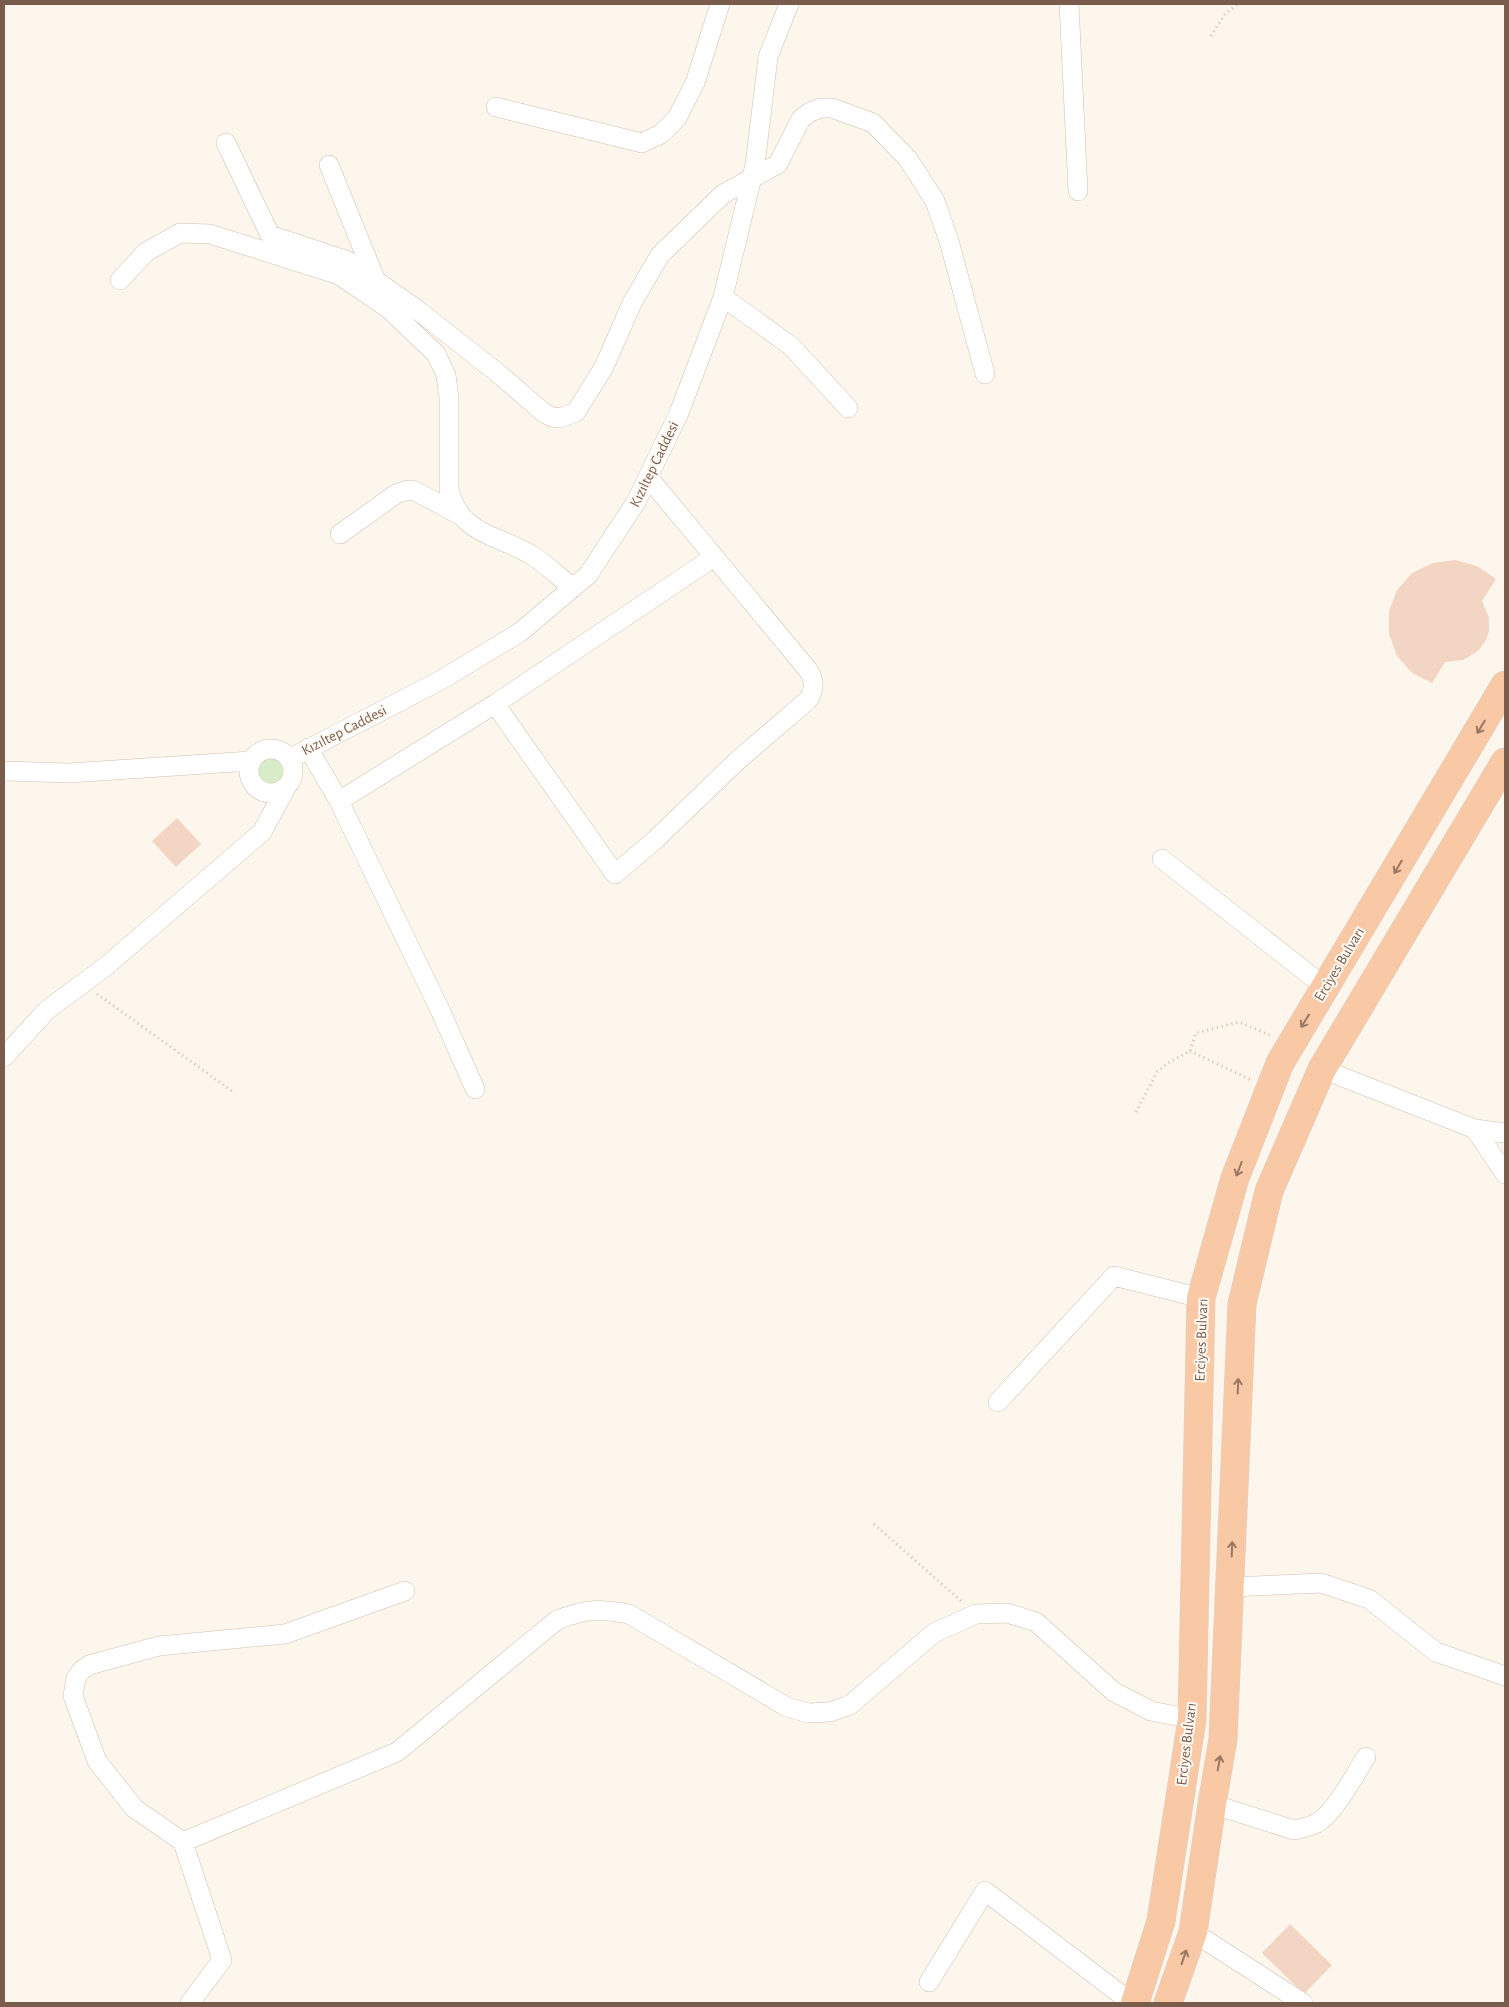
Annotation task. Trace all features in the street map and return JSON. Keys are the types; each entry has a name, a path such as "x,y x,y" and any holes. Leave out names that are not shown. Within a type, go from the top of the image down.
{"highway":[{"name":"Erciyes Bulvarı","path":"1134,2003 1161,1921 1192,1719 1201,1298 1235,1178 1280,1063 1290,1043 1326,987 1505,685"},
{"path":"1168,2003 1193,1932 1223,1739 1242,1304 1269,1190 1322,1069 1505,762"}],"street":[{"path":"496,107 642,143 660,134 677,118 694,83 720,4"},
{"name":"Kızıltep Caddesi","path":"289,759 449,676 519,633 588,575 636,502 679,413 723,297 755,165 768,57 790,4"},
{"path":"1069,4 1078,191"},
{"path":"226,143 270,235 348,261 415,308 499,374 544,413 560,418 576,412 604,367 632,303 660,255 723,194 778,164 801,119 810,112 821,108 832,108 873,123 908,159 936,201 950,241 985,374"},
{"path":"329,165 376,281"},
{"path":"120,280 146,252 180,233 210,234 339,275 389,309 436,354 446,375 449,398 449,488 453,503 460,515 470,526 531,555 573,588"},
{"path":"723,297 791,346 848,408"},
{"path":"495,704 615,874 655,840 737,761 808,700 812,694 813,682 808,670 648,477"},
{"path":"340,534 396,494 408,490 460,515"},
{"path":"339,801 495,704 714,557"},
{"path":"308,748 339,801 441,1012 475,1089"},
{"path":"4,1057 48,1010 105,966 262,832 286,788 292,774 292,766 284,754 269,749 262,751 251,762 249,776 257,789 272,794 286,788"},
{"path":"4,772 69,773 251,762"},
{"path":"1162,859 1326,987"},
{"path":"1322,1069 1475,1129 1505,1133"},
{"path":"1475,1129 1505,1174"},
{"path":"998,1402 1114,1276 1201,1298"},
{"path":"1231,1587 1322,1583 1369,1599 1436,1652 1505,1676"},
{"path":"190,2003 222,1960 183,1842 134,1808 97,1761 73,1696 73,1687 81,1671 98,1662 159,1646 285,1634 405,1591"},
{"path":"183,1842 397,1752 556,1620 580,1611 605,1609 629,1614 787,1708 808,1713 830,1712 850,1705 934,1633 976,1614 1006,1613 1036,1622 1114,1692 1151,1711 1192,1719"},
{"path":"1212,1804 1294,1830 1307,1828 1318,1823 1328,1814 1366,1757"},
{"path":"929,1982 985,1891 1134,2003"},
{"path":"1193,1932 1303,2003"}],"path":[{"path":"1211,36 1225,14 1238,4"},
{"path":"82,984 232,1091"},
{"path":"1136,1112 1157,1072 1168,1063 1190,1051 1196,1033 1239,1022 1290,1043"},
{"path":"1190,1051 1270,1089"},
{"path":"874,1524 976,1614"}],"green space":[{"path":"270,758 279,762 283,771 279,780 270,784 261,780 257,771 261,762"}],"building":[{"path":"1455,560 1477,566 1496,579 1482,601 1489,618 1489,631 1486,640 1478,651 1463,660 1445,662 1432,683 1412,673 1397,656 1389,634 1389,611 1397,590 1412,573 1433,563"},
{"path":"177,818 201,844 176,867 152,841"},
{"path":"1290,1924 1332,1965 1304,1994 1262,1953"}]}
